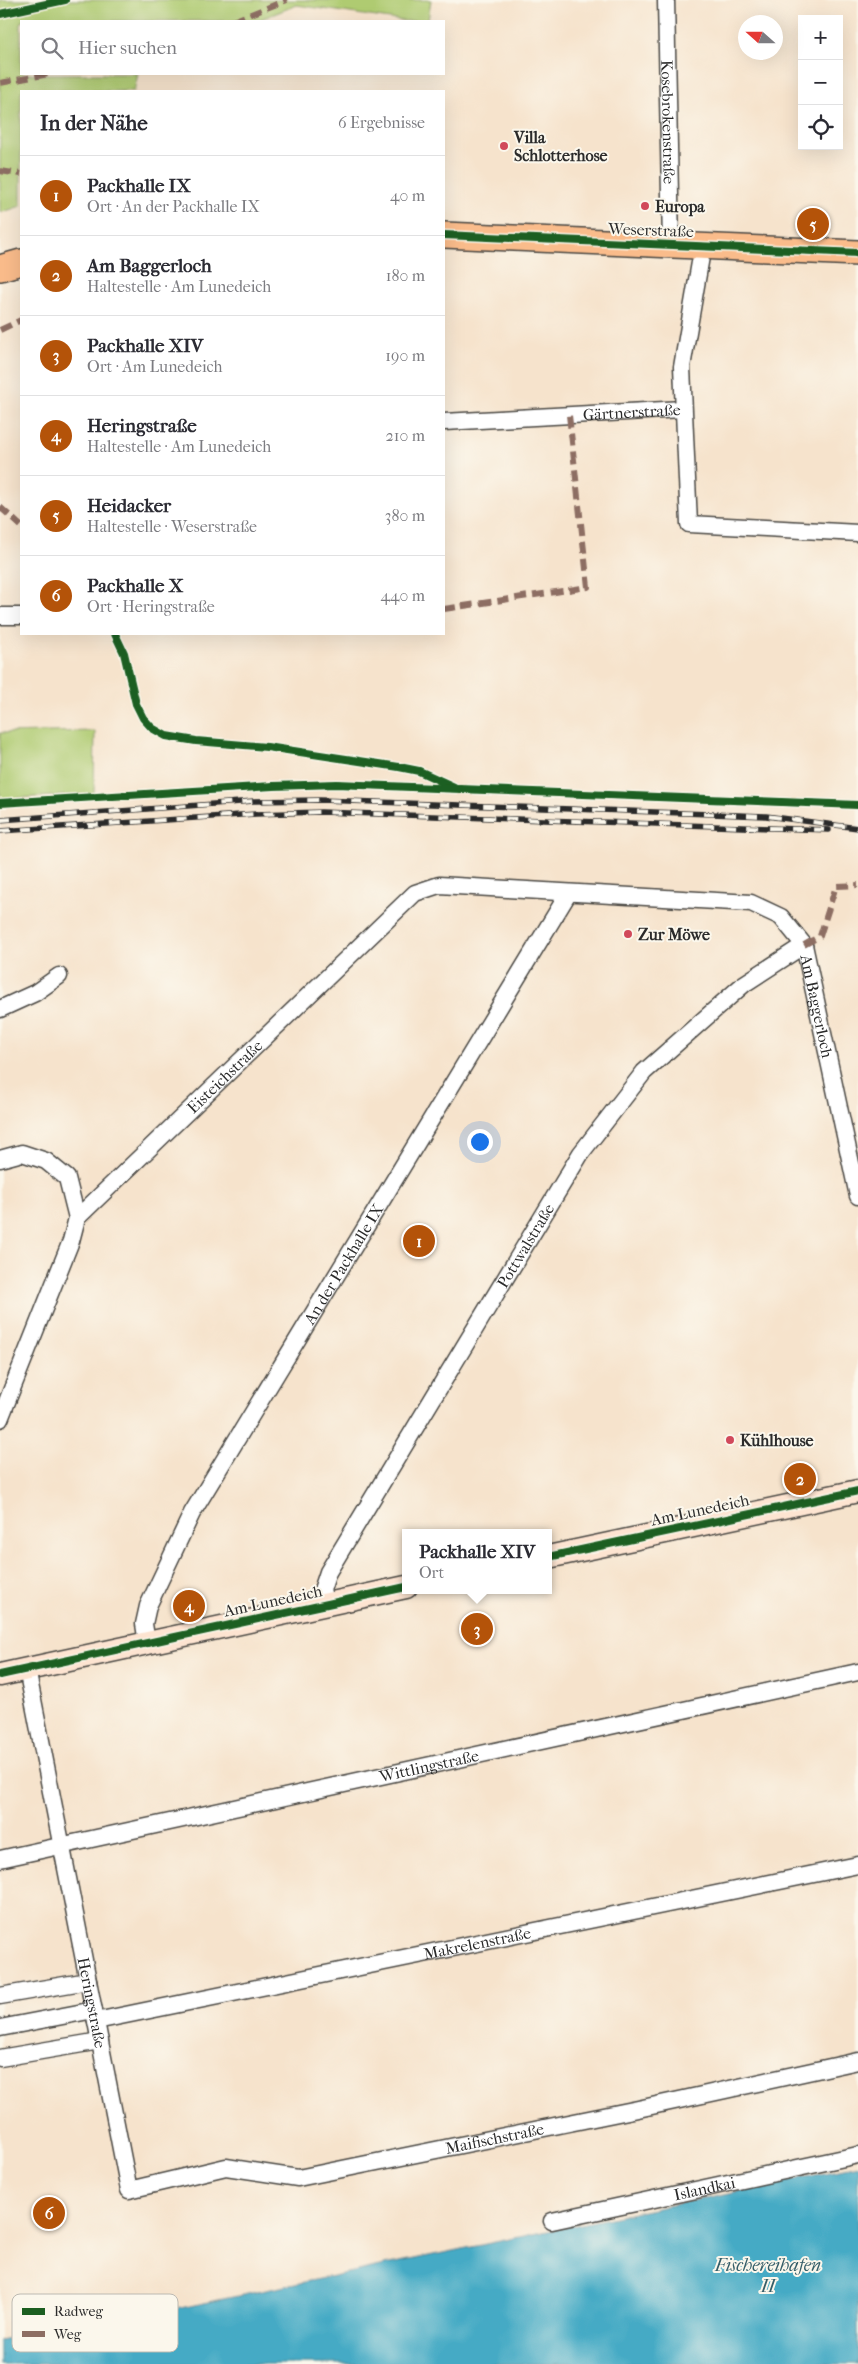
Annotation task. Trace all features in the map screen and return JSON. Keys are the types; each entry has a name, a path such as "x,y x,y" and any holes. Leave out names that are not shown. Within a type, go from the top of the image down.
{"main road":[{"name":"Weserstraße","path":"445,235 858,253"},
{"path":"0,268 20,262"}],"street":[{"name":"Kosebrokenstraße","path":"666,0 671,244"},
{"name":"Gärtnerstraße","path":"445,422 683,409 682,367 703,246"},
{"path":"683,409 689,524 858,533"},
{"path":"0,616 20,616"},
{"name":"Eisteichstraße","path":"77,1218 415,894 439,885 568,894"},
{"name":"Am Baggerloch","path":"568,894 750,903 781,917 804,945 858,1196"},
{"name":"An der Packhalle IX","path":"147,1643 144,1624 148,1606 192,1514 568,894"},
{"name":"Pottwalstraße","path":"326,1604 322,1590 328,1572 581,1153 644,1072 744,984 804,945"},
{"path":"0,1009 36,993 59,976"},
{"path":"0,1158 22,1154 46,1161 67,1178 77,1218 71,1242 0,1418"},
{"name":"Am Lunedeich","path":"552,1555 858,1491"},
{"name":"Am Lunedeich","path":"0,1675 402,1588"},
{"name":"Heringstraße","path":"27,1669 129,2190"},
{"name":"Wittlingstraße","path":"0,1859 858,1672"},
{"name":"Makrelenstraße","path":"0,2028 95,2016 858,1865"},
{"path":"0,1996 88,1981"},
{"path":"0,2058 100,2041"},
{"name":"Maifischstraße","path":"129,2190 226,2167 298,2178 638,2110 858,2061"},
{"name":"Islandkai","path":"552,2221 858,2155"}],"green space":[{"path":"0,0 431,0 428,20 396,20 297,5 259,20 20,20 20,75 138,75 134,90 20,90 20,206 0,213"},
{"path":"95,731 94,794 0,799 0,733"}],"water":[{"name":"Fischereihafen II","path":"858,2166 858,2364 0,2364 0,2340 12,2338 12,2352 178,2352 178,2308"}],"railway":[{"path":"0,820 254,801 320,800 766,816 858,828"},
{"path":"0,831 256,814 321,812 829,830"}],"marked path":[{"path":"236,20 287,0"},
{"path":"0,83 44,75"},
{"path":"0,171 20,174"},
{"path":"0,330 20,320"},
{"path":"445,609 588,587 569,415"},
{"path":"0,507 20,525"},
{"path":"804,945 820,936 836,886 858,885"}],"cycle path":[{"path":"0,14 65,0"},
{"path":"445,235 858,253"},
{"path":"115,635 124,653 136,704 143,718 152,728 166,736 196,741 267,747 399,767 419,771 454,787"},
{"path":"0,803 273,786 337,784 858,805"},
{"path":"552,1556 858,1491"},
{"path":"0,1675 402,1588"}],"place":[{"name":"Villa Schlotterhose","path":"504,146"},
{"name":"Europa","path":"645,206"},
{"name":"Heidacker","path":"813,224"},
{"name":"Zur Möwe","path":"628,934"},
{"name":"Packhalle IX","path":"419,1241"},
{"name":"Kühlhouse","path":"730,1440"},
{"name":"Am Baggerloch","path":"800,1479"},
{"name":"Heringstraße","path":"189,1606"},
{"name":"Packhalle XIV","path":"477,1629"},
{"name":"Packhalle X","path":"49,2213"}]}
